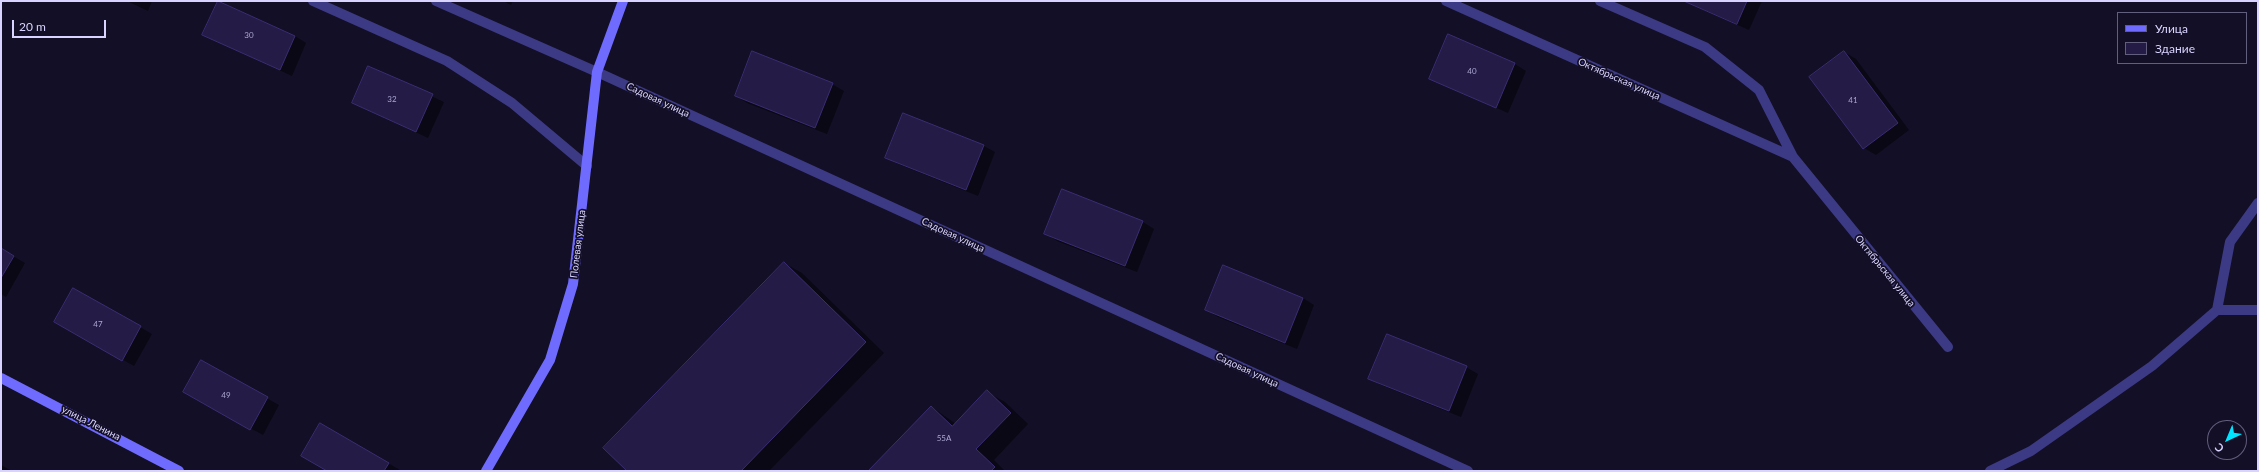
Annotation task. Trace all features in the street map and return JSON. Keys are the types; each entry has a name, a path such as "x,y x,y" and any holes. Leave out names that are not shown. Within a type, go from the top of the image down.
{"street":[{"path":"312,1 447,61 512,103 587,166"},
{"name":"Садовая улица","path":"436,1 596,72 1468,471"},
{"name":"Полевая улица","path":"486,471 550,360 573,284 596,72 623,1"},
{"name":"Октябрьская улица","path":"1446,1 1793,158"},
{"name":"Октябрьская улица","path":"1600,1 1705,48 1759,90 1793,158 1948,347"},
{"path":"1990,471 2031,451 2152,366 2217,310 2230,242 2258,203"},
{"path":"2217,310 2258,310"},
{"name":"улица Ленина","path":"1,378 179,471"}],"building":[{"path":"218,1 295,36 280,70 202,35"},
{"path":"1684,1 1747,1 1737,24"},
{"path":"1448,34 1515,63 1496,108 1429,79"},
{"path":"752,51 833,83 815,128 735,96"},
{"path":"1844,51 1898,123 1863,149 1809,77"},
{"path":"368,66 433,94 416,132 352,103"},
{"path":"903,113 984,145 966,190 885,158"},
{"path":"1062,189 1143,221 1125,266 1044,234"},
{"path":"1,248 14,256 1,278"},
{"path":"784,262 866,342 741,471 627,471 603,448"},
{"path":"1223,265 1303,298 1285,343 1205,310"},
{"path":"73,288 141,326 122,361 54,322"},
{"path":"1387,334 1467,366 1449,411 1368,379"},
{"path":"201,360 268,397 250,430 183,392"},
{"path":"987,390 1011,413 976,449 995,467 991,471 868,471 931,406 952,426"},
{"path":"320,423 389,463 384,471 327,471 301,456"}]}
